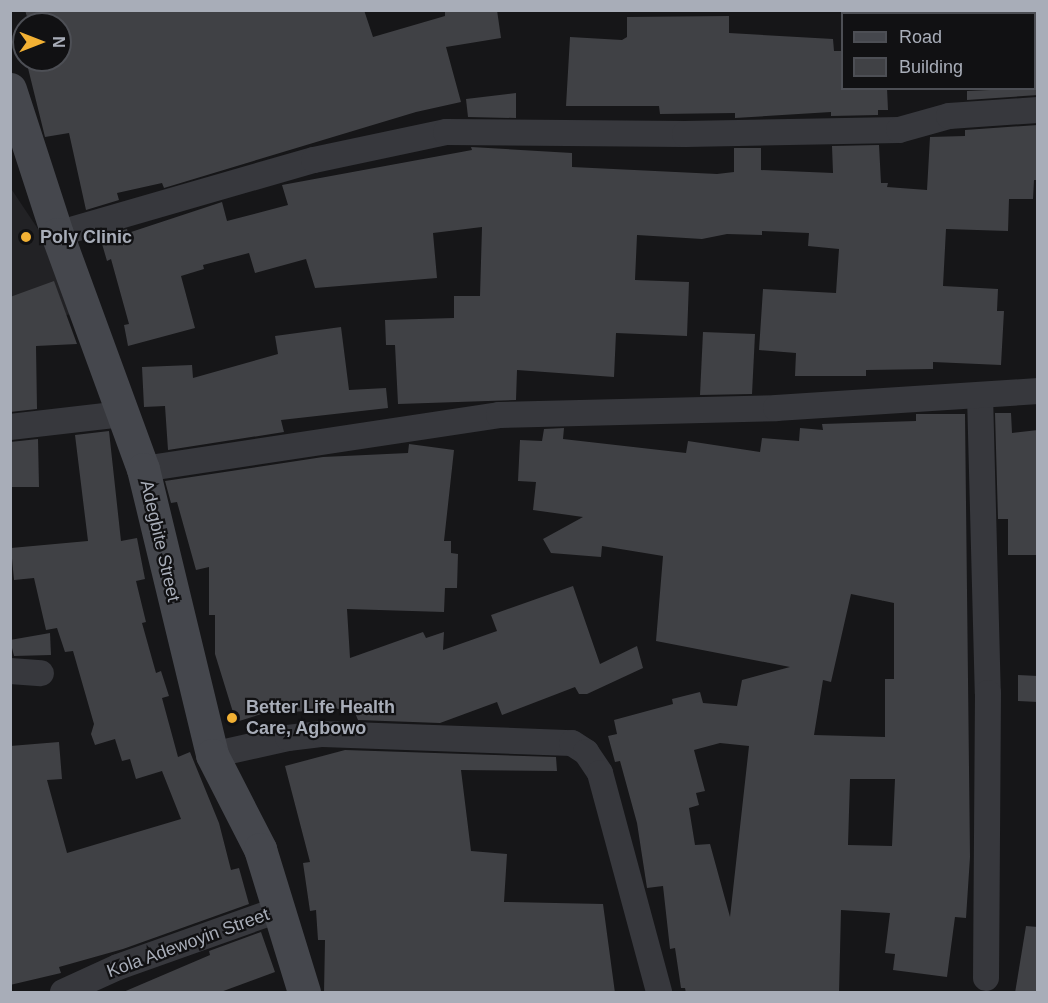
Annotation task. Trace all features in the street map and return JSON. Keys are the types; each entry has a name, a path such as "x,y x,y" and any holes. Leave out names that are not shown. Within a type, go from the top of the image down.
{"street":[{"name":"Adegbite Street","path":"10,89 17,131 143,469 212,755 260,849 281,909 304,993"},
{"path":"57,234 314,160 446,132 685,134 899,130 949,116 1038,110"},
{"path":"143,469 499,415 776,408 1038,391"},
{"path":"980,395 988,693 986,978"},
{"path":"10,427 122,414"},
{"path":"10,671 41,674"},
{"path":"212,755 288,738 323,734 572,743 586,752 600,773 659,993"},
{"name":"Kola Adewoyin Street","path":"63,993 118,967 281,909"}],"shaded area":[{"name":"Poly Clinic","path":"10,187 60,262 79,311 10,334"}],"building":[{"path":"25,10 364,10 373,37 445,16 445,10 497,10 501,38 446,47 461,102 416,112 164,188 162,183 117,193 119,200 86,210 69,133 45,137 29,72 72,72 72,12 26,12"},
{"path":"729,16 729,33 833,39 834,51 841,51 841,90 887,90 888,110 878,110 878,115 831,116 831,112 735,118 735,113 660,114 659,106 566,106 570,37 622,40 627,37 627,17"},
{"path":"1038,88 1038,95 967,100 967,91 1036,90"},
{"path":"516,93 516,118 468,117 466,99"},
{"path":"1038,125 1038,180 1034,180 1033,199 1009,199 1008,231 946,229 943,286 998,289 997,311 1004,311 1001,365 933,362 933,369 866,370 866,376 795,376 796,353 759,350 763,289 836,293 839,249 808,246 809,233 762,231 762,235 727,234 702,239 637,235 635,280 689,282 687,336 616,333 614,377 517,370 516,400 398,404 395,345 386,345 385,320 454,318 454,296 480,296 482,227 433,233 437,278 315,288 306,259 255,273 249,253 203,265 204,269 181,276 195,328 128,346 124,325 129,324 111,259 107,261 100,237 127,229 128,233 222,202 227,221 288,205 282,185 472,150 471,147 572,153 572,167 717,174 734,172 734,148 761,148 761,170 833,173 832,146 879,145 881,183 888,183 887,187 927,190 930,137 965,136 965,130"},
{"path":"54,281 77,344 36,346 37,409 10,412 10,297"},
{"path":"341,327 349,390 386,388 388,408 281,420 284,432 168,450 165,406 144,407 142,367 192,365 193,378 278,354 275,336"},
{"path":"703,332 755,334 752,394 700,395"},
{"path":"995,413 1011,413 1012,433 1038,430 1038,555 1008,555 1008,519 998,519"},
{"path":"916,414 965,414 970,857 966,918 955,917 947,977 893,970 895,954 885,953 890,913 841,910 839,993 686,993 685,988 681,988 675,948 670,949 663,886 647,888 637,823 620,761 615,762 608,736 617,734 614,720 673,704 672,699 700,692 703,703 737,706 742,680 790,667 656,641 663,556 602,546 601,557 551,553 543,539 583,517 533,510 536,482 518,481 520,440 542,441 544,429 564,428 563,439 686,453 688,441 760,452 762,438 799,441 800,428 823,430 822,424 916,421","holes":["851,594 894,603 894,679 885,679 885,737 814,735 823,680 831,682","720,743 749,746 730,917 710,844 695,845 689,808 699,805 696,793 705,791 694,750","850,779 895,779 892,846 848,845"]},
{"path":"109,431 121,541 137,538 145,579 136,581 146,622 142,623 156,673 161,671 169,696 162,698 178,757 190,752 219,823 231,870 239,868 249,904 123,949 59,967 61,973 10,985 10,746 59,742 62,779 47,780 67,853 181,819 162,771 136,779 130,759 122,761 115,739 95,745 91,734 94,724 73,651 65,652 57,628 46,630 34,578 14,580 11,548 88,541 75,435"},
{"path":"38,439 39,487 10,487 10,442"},
{"path":"409,444 454,450 444,541 451,541 451,553 458,554 457,588 445,588 444,612 347,609 350,658 423,632 426,638 444,632 443,650 497,631 491,615 573,586 600,664 637,646 643,668 587,694 579,694 575,687 502,715 497,702 440,723 358,720 353,708 291,712 290,705 236,722 215,654 215,615 209,615 209,567 196,570 177,502 171,503 165,481 323,457 408,453"},
{"path":"50,633 51,655 14,656 10,640"},
{"path":"1018,675 1038,676 1038,702 1018,701"},
{"path":"345,750 556,757 557,771 461,770 471,851 507,854 504,902 603,904 615,993 324,993 325,940 318,940 316,910 310,911 303,863 310,862 285,766"},
{"path":"1026,926 1038,927 1038,993 1015,993"},
{"path":"261,932 275,972 218,993 121,993 210,955 209,951"}],"place":[{"name":"Poly Clinic","path":"26,237"},
{"name":"Better Life Health Care, Agbowo","path":"232,718"}]}
